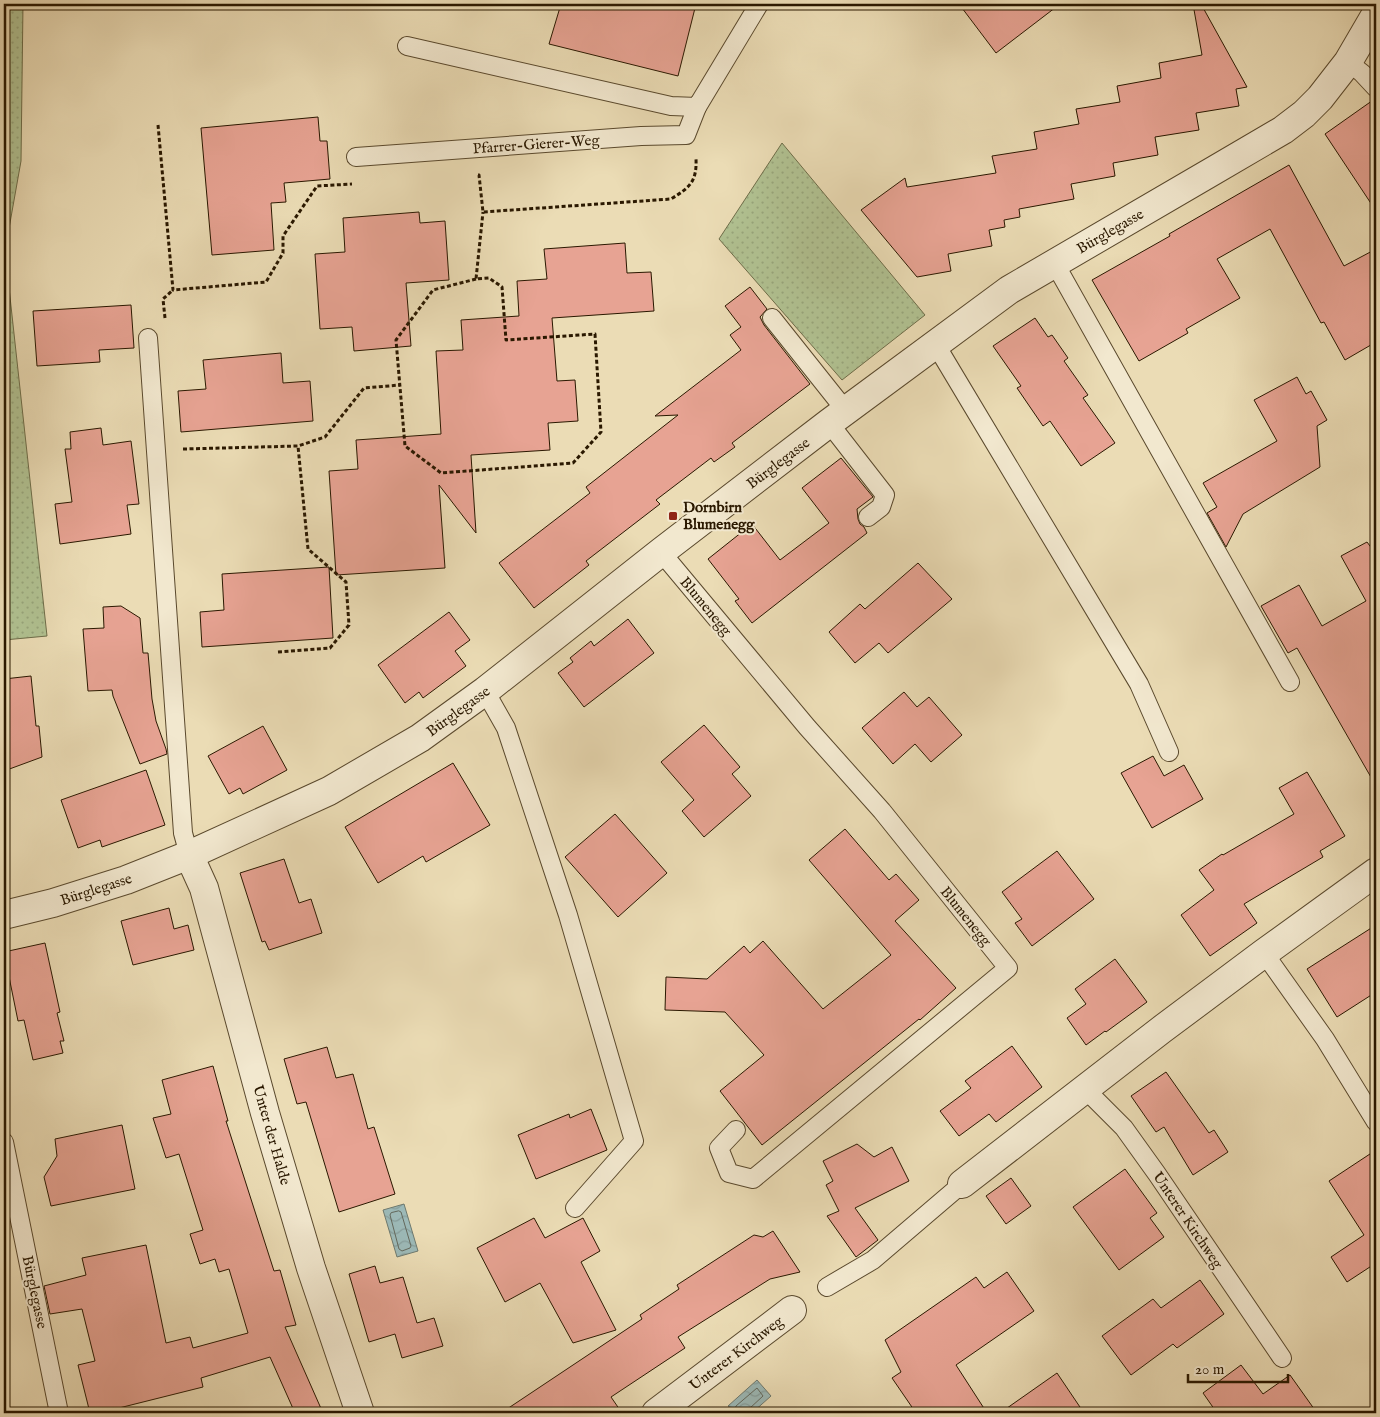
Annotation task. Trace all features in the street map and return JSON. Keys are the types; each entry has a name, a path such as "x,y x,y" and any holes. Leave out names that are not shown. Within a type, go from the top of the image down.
{"street":[{"name":"Bürglegasse","path":"4,916 53,904 126,880 189,855 329,791 420,738 485,691 661,552 838,417 1009,290 1283,130 1304,114 1320,98 1348,62 1376,14"},
{"name":"Unter der Halde","path":"189,855 204,888 265,1113 310,1268 360,1413"},
{"path":"962,1184 1264,953 1376,872"},
{"name":"Unterer Kirchweg","path":"656,1413 792,1310"}],"lane":[{"path":"686,135 697,107 759,4"},
{"path":"407,46 670,106 697,107"},
{"path":"1348,62 1376,88"},
{"name":"Pfarrer-Gierer-Weg","path":"356,157 641,136 686,135"},
{"path":"1054,262 1290,682"},
{"path":"772,318 838,417 885,495 881,507 868,517"},
{"path":"148,338 182,833 189,855"},
{"path":"936,344 1139,684 1169,752"},
{"name":"Blumenegg","path":"661,552 807,727 882,811 1008,968 753,1179 729,1173 719,1148 736,1130"},
{"path":"485,691 506,728 565,905 634,1141 575,1208"},
{"path":"1264,953 1324,1039 1376,1122"},
{"name":"Unterer Kirchweg","path":"1085,1089 1130,1136 1282,1358"},
{"name":"Bürglegasse","path":"4,1142 59,1413"},
{"path":"828,1287 873,1260 962,1184"}],"path":[{"path":"158,125 173,290"},
{"path":"483,212 671,199 688,188 696,170 696,147 686,135"},
{"path":"470,175 479,175 483,212 476,279"},
{"path":"166,327 164,299 173,290 266,282 283,253 283,236 317,186 355,184"},
{"path":"489,278 502,287 506,340 595,334 601,432 573,463 441,473 405,446 396,340 434,290 476,279 489,278"},
{"path":"176,450 298,446 325,437 364,388 400,385"},
{"path":"278,652 330,648 349,625 346,582 308,549 298,446"}],"green space":[{"path":"4,4 23,4 21,161 5,251 47,636 4,640"},
{"path":"782,143 925,315 842,380 719,239"}],"water":[{"path":"404,1204 418,1251 397,1257 383,1210"},
{"path":"757,1380 771,1396 752,1413 729,1413 731,1408 728,1406"}],"building":[{"path":"561,4 696,4 678,76 549,44"},
{"path":"959,4 1060,4 996,53"},
{"path":"1193,4 1201,4 1247,87 1236,89 1239,106 1196,113 1199,130 1155,137 1158,155 1113,163 1115,176 1071,184 1074,199 1019,209 1020,217 1004,220 1005,227 989,230 992,246 948,254 951,271 917,277 861,210 905,178 907,187 996,173 992,156 1037,149 1034,132 1079,124 1076,109 1120,102 1117,86 1161,78 1159,63 1202,55"},
{"path":"1376,98 1376,211 1325,134"},
{"path":"318,117 320,141 327,141 330,179 284,183 286,202 271,203 274,250 212,255 201,128"},
{"path":"1289,165 1344,266 1376,249 1376,342 1345,360 1324,322 1321,323 1270,229 1217,259 1240,298 1186,329 1188,333 1139,361 1092,280"},
{"path":"419,212 420,223 445,221 449,280 406,283 411,346 354,351 352,327 320,329 315,254 345,252 343,218"},
{"path":"625,243 627,273 651,272 654,311 552,318 557,381 575,380 578,421 548,423 550,450 471,455 476,533 439,485 445,568 336,575 329,471 358,469 356,440 441,434 436,351 463,350 461,320 519,316 517,281 547,279 544,249"},
{"path":"750,287 767,309 760,317 764,325 810,384 732,443 735,447 714,462 711,458 656,500 660,504 586,561 589,565 534,608 499,563 590,493 586,487 678,415 655,416 741,350 730,335 741,327 725,306"},
{"path":"131,305 134,348 99,350 100,362 37,366 33,311"},
{"path":"1035,318 1048,337 1052,335 1068,358 1064,361 1088,395 1083,398 1115,443 1081,466 1050,421 1043,426 1017,388 1021,386 993,346"},
{"path":"281,353 283,383 310,381 313,421 181,432 178,391 206,389 203,360"},
{"path":"1297,377 1306,394 1311,391 1327,420 1317,426 1320,467 1243,514 1226,547 1207,513 1217,507 1203,483 1277,441 1254,400"},
{"path":"101,428 103,445 131,441 139,504 127,505 131,534 60,544 55,504 72,502 65,449 71,449 70,432"},
{"path":"841,458 873,497 857,509 860,524 867,533 752,623 735,601 739,599 708,559 752,524 780,560 829,523 802,488"},
{"path":"1367,542 1376,554 1376,786 1297,648 1288,653 1261,606 1299,585 1322,626 1366,601 1341,556"},
{"path":"918,563 952,599 888,653 879,643 855,663 829,632 860,604 865,609"},
{"path":"329,567 333,638 202,647 200,612 224,610 222,574"},
{"path":"121,606 140,618 143,653 148,653 156,721 167,754 140,764 112,690 88,691 83,629 104,628 103,607"},
{"path":"449,612 470,640 455,651 466,666 423,698 419,692 405,703 378,665"},
{"path":"628,619 654,653 584,707 558,673 573,662 570,658 591,641 594,646"},
{"path":"31,676 36,726 39,726 42,757 4,771 4,679"},
{"path":"904,692 917,707 929,697 962,735 931,762 915,744 893,764 862,728"},
{"path":"704,725 740,767 732,774 751,796 704,837 682,811 694,800 661,762"},
{"path":"263,726 287,770 243,794 240,788 229,794 208,756"},
{"path":"1153,756 1164,776 1184,765 1203,799 1152,828 1121,773"},
{"path":"453,763 490,825 426,862 423,856 378,883 345,827"},
{"path":"146,770 165,825 102,847 100,840 78,848 61,800"},
{"path":"1307,772 1345,836 1320,851 1323,857 1244,904 1257,923 1210,956 1181,915 1214,890 1199,870 1222,854 1294,814 1279,788"},
{"path":"615,814 667,873 618,917 565,857"},
{"path":"845,829 889,880 896,874 919,900 895,921 956,988 920,1020 762,1145 720,1091 764,1055 725,1012 665,1010 666,977 707,979 744,946 750,953 763,941 823,1009 891,955 809,860"},
{"path":"1057,851 1094,899 1032,946 1015,923 1022,919 1002,892"},
{"path":"284,859 299,903 311,899 322,933 269,950 265,941 262,942 240,873"},
{"path":"169,908 174,929 188,925 194,950 133,965 121,921"},
{"path":"1376,925 1376,992 1337,1017 1307,969"},
{"path":"45,943 60,1012 57,1013 64,1041 60,1041 63,1053 33,1060 24,1020 18,1021 4,952"},
{"path":"1115,959 1147,1002 1086,1045 1067,1018 1086,1004 1075,989"},
{"path":"1012,1046 1042,1087 996,1122 989,1114 959,1136 940,1111 971,1088 965,1081"},
{"path":"327,1047 336,1078 353,1074 368,1129 374,1127 395,1194 339,1212 306,1102 297,1104 284,1059"},
{"path":"213,1066 228,1121 226,1121 274,1271 280,1270 296,1325 285,1327 323,1413 295,1413 270,1357 201,1378 203,1387 99,1413 90,1413 78,1365 95,1361 82,1309 50,1314 44,1286 86,1275 82,1258 146,1245 166,1343 190,1337 193,1348 248,1333 229,1269 219,1272 215,1259 200,1264 190,1234 203,1230 179,1154 166,1158 153,1118 171,1114 162,1080"},
{"path":"1166,1072 1209,1133 1214,1130 1228,1152 1193,1175 1164,1127 1156,1132 1131,1096"},
{"path":"591,1109 607,1150 536,1179 518,1135 569,1114 570,1118"},
{"path":"122,1125 135,1189 51,1206 44,1177 57,1156 55,1139"},
{"path":"857,1144 874,1157 892,1147 909,1181 855,1208 878,1240 856,1257 827,1216 839,1211 826,1185 833,1181 823,1161"},
{"path":"1376,1150 1376,1263 1347,1282 1331,1257 1364,1235 1329,1181"},
{"path":"1125,1169 1157,1213 1150,1218 1164,1237 1119,1270 1073,1207"},
{"path":"1011,1178 1031,1206 1006,1224 986,1196"},
{"path":"534,1218 545,1238 583,1218 600,1251 581,1262 616,1330 573,1343 540,1283 505,1302 477,1248"},
{"path":"773,1231 800,1272 770,1279 678,1337 685,1348 611,1397 622,1413 501,1413 642,1319 640,1315 679,1289 677,1285 754,1235 763,1237"},
{"path":"375,1266 380,1283 403,1277 417,1323 434,1318 443,1346 402,1358 395,1334 369,1342 349,1274"},
{"path":"1007,1272 1034,1311 956,1365 987,1413 916,1413 892,1378 901,1372 885,1340 976,1277 984,1288"},
{"path":"1200,1280 1224,1314 1177,1348 1173,1344 1131,1375 1102,1336 1153,1299 1161,1308"},
{"path":"1241,1365 1263,1394 1290,1375 1317,1413 1217,1413 1203,1393"},
{"path":"1057,1373 1084,1413 1000,1413"}],"place":[{"name":"Dornbirn Blumenegg","path":"673,516"}]}
